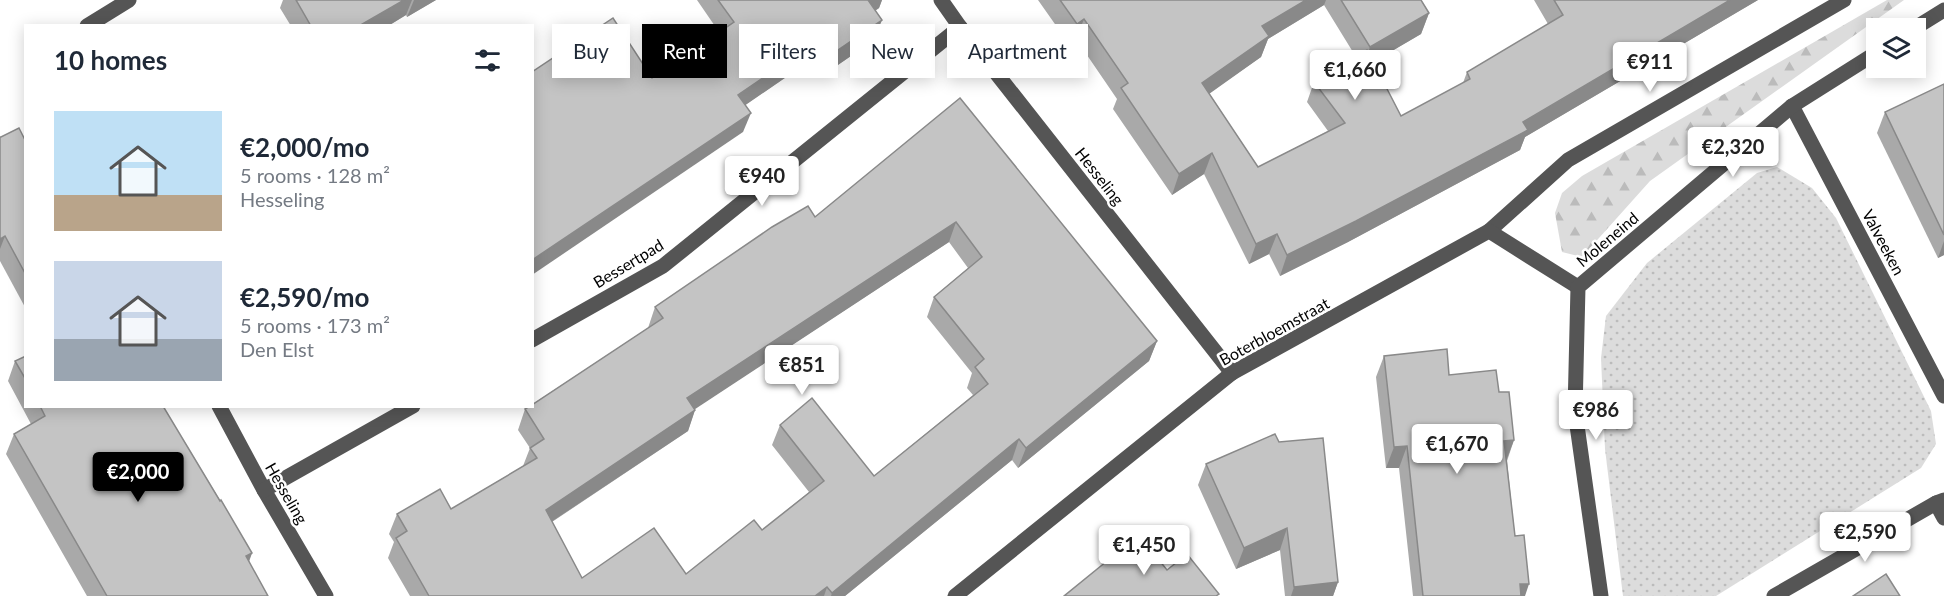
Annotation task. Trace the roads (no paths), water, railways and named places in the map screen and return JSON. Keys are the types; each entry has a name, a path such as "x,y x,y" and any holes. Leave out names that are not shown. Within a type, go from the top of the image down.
{"street":[{"path":"90,24 129,0"},
{"name":"Hesseling","path":"941,0 958,24"},
{"path":"1578,287 1489,231 1568,160 1844,0"},
{"path":"1926,21 1944,10"},
{"name":"Bessertpad","path":"534,339 663,266 947,37"},
{"name":"Moleneind","path":"1601,596 1575,411 1578,287 1792,106 1866,59"},
{"name":"Hesseling","path":"1000,78 1232,373"},
{"name":"Valveeken","path":"1792,106 1944,396"},
{"name":"Boterbloemstraat","path":"955,596 1232,373 1489,231"},
{"name":"Hesseling","path":"220,408 264,490 326,596"},
{"path":"264,490 409,408"},
{"path":"1774,596 1940,502 1944,518"}]}
